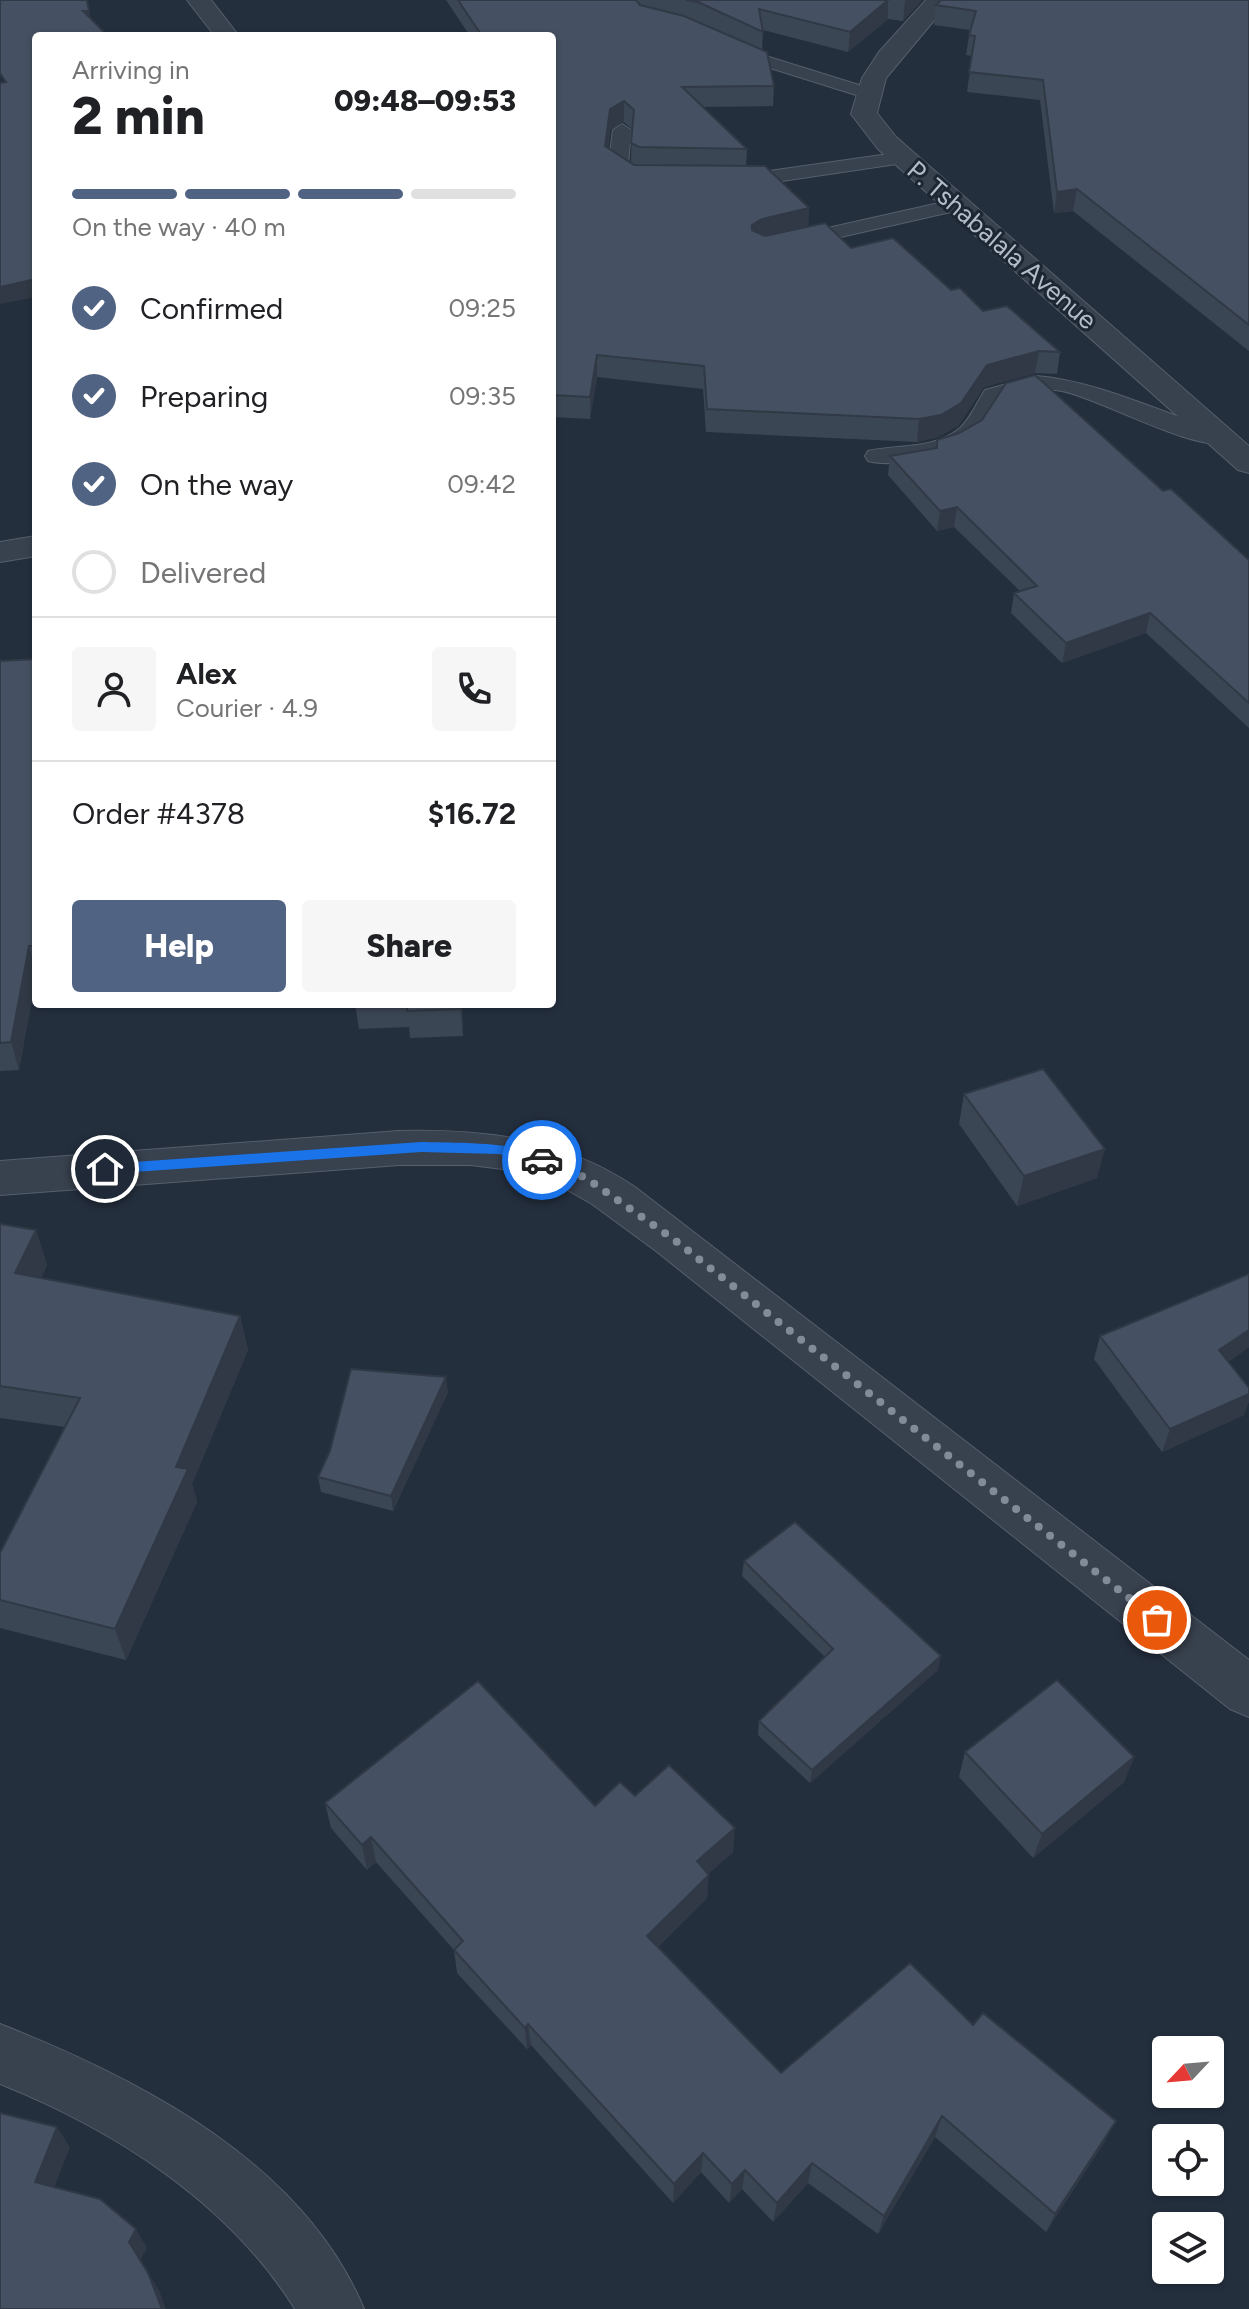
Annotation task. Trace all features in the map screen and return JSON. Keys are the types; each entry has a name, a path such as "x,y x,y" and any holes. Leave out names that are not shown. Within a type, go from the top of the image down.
{"street":[{"path":"199,0 224,32"},
{"path":"869,94 874,78 888,57 931,2"},
{"name":"P. Tshabalala Avenue","path":"869,94 864,114 887,143 1249,463"},
{"path":"0,552 32,547"},
{"path":"0,1178 412,1147 464,1146 499,1150 556,1164 586,1178 672,1238 1249,1692"},
{"path":"0,2054 52,2073 121,2111 191,2156 257,2208 313,2273 332,2309"}],"lane":[{"path":"719,43 763,62 869,94"},
{"path":"622,130 618,167 634,177 664,178"},
{"path":"710,179 755,179 903,158"},
{"path":"778,246 957,205"},
{"path":"876,456 890,458 953,441 969,432 993,395 1036,383 1085,389 1170,424 1219,438"}],"building":[{"path":"0,0 87,0 89,11 83,11 104,32 32,32 32,280 0,287 0,83 6,82 0,73"},
{"path":"458,0 636,0 640,5 684,16 767,52 774,86 682,87 747,149 639,147 631,143 634,110 624,101 610,109 605,146 634,165 765,166 809,208 762,219 752,225 752,230 765,236 825,223 851,248 893,238 951,290 960,288 983,311 1007,306 1060,352 1039,351 987,365 961,403 941,415 919,419 707,409 704,366 597,355 590,397 556,395 556,32 479,32"},
{"path":"686,0 888,0 850,32 759,9 763,32 698,2"},
{"path":"941,0 1249,0 1249,325 1077,189 1057,192 1043,80 969,72 975,36 969,35 976,11 936,5"},
{"path":"1035,375 1163,491 1171,489 1249,560 1249,703 1150,613 1066,643 1014,593 1037,586 957,507 940,511 890,456 937,448 937,440 959,433 982,420 1006,383"},
{"path":"32,659 32,946 29,946 11,1042 0,1043 0,661"},
{"path":"407,1008 460,1008 460,1009 407,1011"},
{"path":"1043,1069 1105,1149 1024,1176 964,1094"},
{"path":"0,1224 36,1230 15,1273 240,1316 176,1467 188,1469 115,1629 0,1600 0,1553 80,1398 0,1386"},
{"path":"1249,1274 1249,1330 1219,1350 1249,1388 1249,1394 1170,1429 1100,1336"},
{"path":"351,1369 446,1377 391,1496 318,1477 330,1451"},
{"path":"795,1522 941,1656 812,1770 759,1721 833,1649 744,1561"},
{"path":"1057,1680 1134,1757 1042,1834 965,1752"},
{"path":"478,1681 595,1806 620,1782 635,1796 669,1765 735,1828 697,1861 709,1875 647,1936 781,2073 910,1963 973,2025 983,2013 1116,2121 1055,2214 942,2116 884,2216 812,2163 777,2203 745,2170 732,2184 703,2153 674,2184 528,2024 525,2028 454,1950 463,1941 371,1837 362,1845 325,1803"},
{"path":"0,2113 57,2127 35,2182 100,2199 136,2229 129,2242 148,2273 162,2309 0,2309"}],"way so far":[{"path":"542,1160 586,1178 672,1238 1157,1620"}],"route":[{"path":"105,1169 464,1146 525,1154 542,1160"}]}
